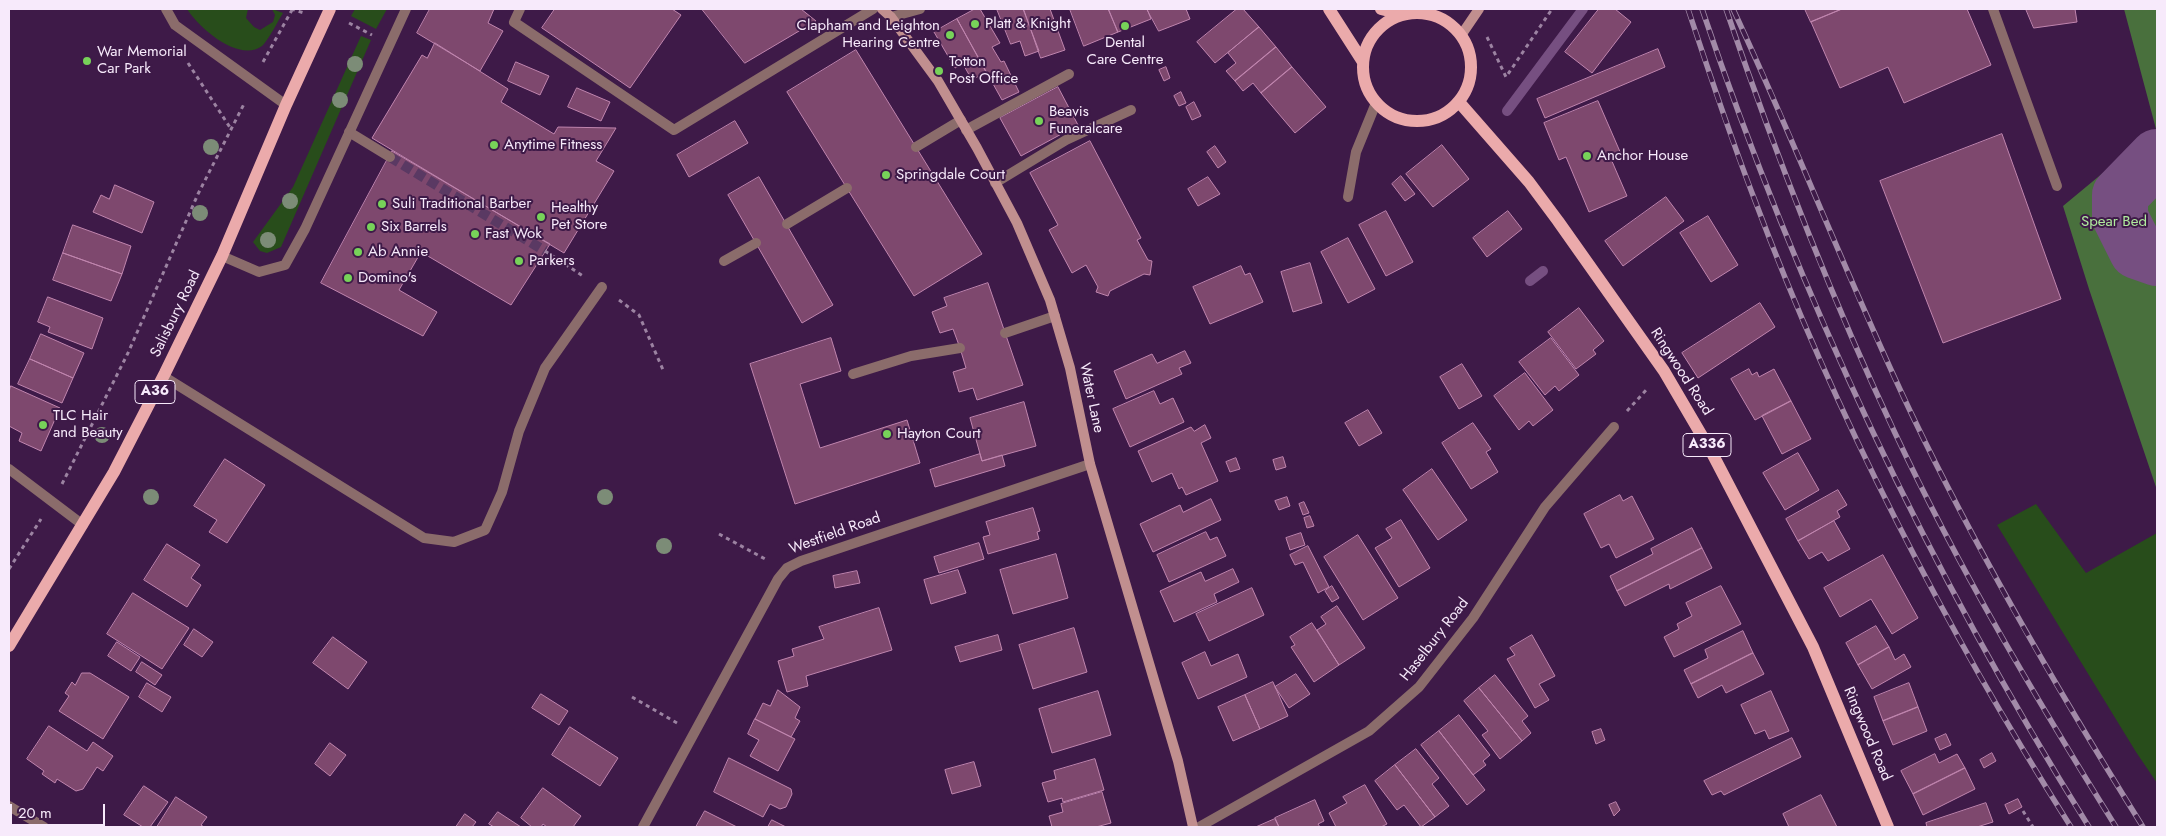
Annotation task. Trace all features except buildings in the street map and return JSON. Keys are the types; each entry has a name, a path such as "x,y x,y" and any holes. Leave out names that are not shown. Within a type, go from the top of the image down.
{"main road":[{"path":"1329,9 1363,62"},
{"path":"1382,9 1400,14 1419,12 1438,16 1462,34 1471,58 1471,77 1459,102 1444,114 1432,119 1409,121 1391,114 1376,102 1365,81 1363,62 1373,34 1387,21 1400,14"},
{"name":"Salisbury Road","path":"9,646 114,472 163,376 222,256 286,105 328,14"},
{"name":"Ringwood Road","path":"1459,102 1529,182 1664,371 1712,452 1813,647 1888,827"}],"street":[{"path":"166,9 175,25 286,105"},
{"path":"222,256 259,272 285,264 305,229 406,9"},
{"path":"520,9 514,22 674,130 874,9"},
{"name":"Water Lane","path":"882,9 891,17 938,80 1017,223 1050,300 1070,368 1090,464 1178,761 1194,827"},
{"path":"891,17 920,9"},
{"path":"1993,9 2057,186"},
{"path":"1462,34 1478,12"},
{"path":"966,130 1069,74"},
{"path":"1348,197 1356,152 1376,102"},
{"path":"995,183 1066,140 1131,110"},
{"path":"916,147 961,120"},
{"path":"349,132 390,156"},
{"path":"787,224 847,188"},
{"path":"724,261 756,244"},
{"path":"163,376 424,538 454,542 485,530 502,492 519,431 545,368 602,288"},
{"path":"1006,333 1055,316"},
{"path":"853,374 911,356 960,348"},
{"name":"Haselbury Road","path":"1199,827 1369,731 1419,688 1473,618 1544,507 1614,427"},
{"name":"Westfield Road","path":"643,827 778,579 787,568 801,561 1090,464"},
{"path":"9,469 83,525"},
{"path":"9,806 44,827"}],"path":[{"path":"1478,12 1506,77 1552,9"},
{"path":"9,569 70,472 162,278 198,194 232,130 272,44 292,10"},
{"path":"328,14 353,24 390,44"},
{"path":"188,62 232,130"},
{"path":"545,251 639,315 664,372"},
{"path":"1614,427 1664,371"},
{"path":"719,534 773,563 787,568"},
{"path":"632,698 695,733"},
{"path":"2023,811 2034,827"}],"green space":[{"path":"187,9 248,9 246,18 254,27 260,30 273,22 275,15 272,9 283,13 262,46 253,50 242,50 231,47 210,34"},
{"path":"355,9 387,9 376,29 351,16"},
{"name":"Spear Bed","path":"2124,9 2157,9 2157,490 2063,206 2156,129"},
{"path":"361,36 371,40 281,247 267,253 260,251 253,242 293,187"},
{"path":"2036,504 2086,573 2157,533 2157,783 2136,752 1997,525"}],"waterway":[{"path":"1507,111 1583,9"},
{"path":"2157,157 2120,195 2120,217 2137,251 2157,258"},
{"path":"1530,281 1543,271"}],"tunnel":[{"path":"390,157 545,251"}],"railway":[{"path":"1688,9 1754,198 1820,360 1857,441 1896,521 1938,600 2025,753 2071,827"},
{"path":"1702,9 1740,116 1781,222 1872,430 1975,632 2030,730 2089,827"},
{"path":"1726,9 1804,223 1848,329 1895,433 1972,584 2057,731 2116,827"},
{"path":"1733,9 1889,367 1939,470 2022,625 2143,827"}],"place":[{"name":"Platt & Knight","path":"975,24"},
{"name":"Dental Care Centre","path":"1125,26"},
{"name":"Clapham and Leighton Hearing Centre","path":"950,35"},
{"name":"War Memorial Car Park","path":"87,61"},
{"name":"Totton Post Office","path":"939,71"},
{"name":"Beavis Funeralcare","path":"1039,121"},
{"name":"Anytime Fitness","path":"494,145"},
{"name":"Anchor House","path":"1587,156"},
{"name":"Springdale Court","path":"886,175"},
{"name":"Suli Traditional Barber","path":"382,204"},
{"name":"Healthy Pet Store","path":"541,217"},
{"name":"Six Barrels","path":"371,227"},
{"name":"Fast Wok","path":"475,234"},
{"name":"Ab Annie","path":"358,252"},
{"name":"Parkers","path":"519,261"},
{"name":"Domino's","path":"348,278"},
{"name":"TLC Hair and Beauty","path":"43,425"},
{"name":"Hayton Court","path":"887,434"}]}
